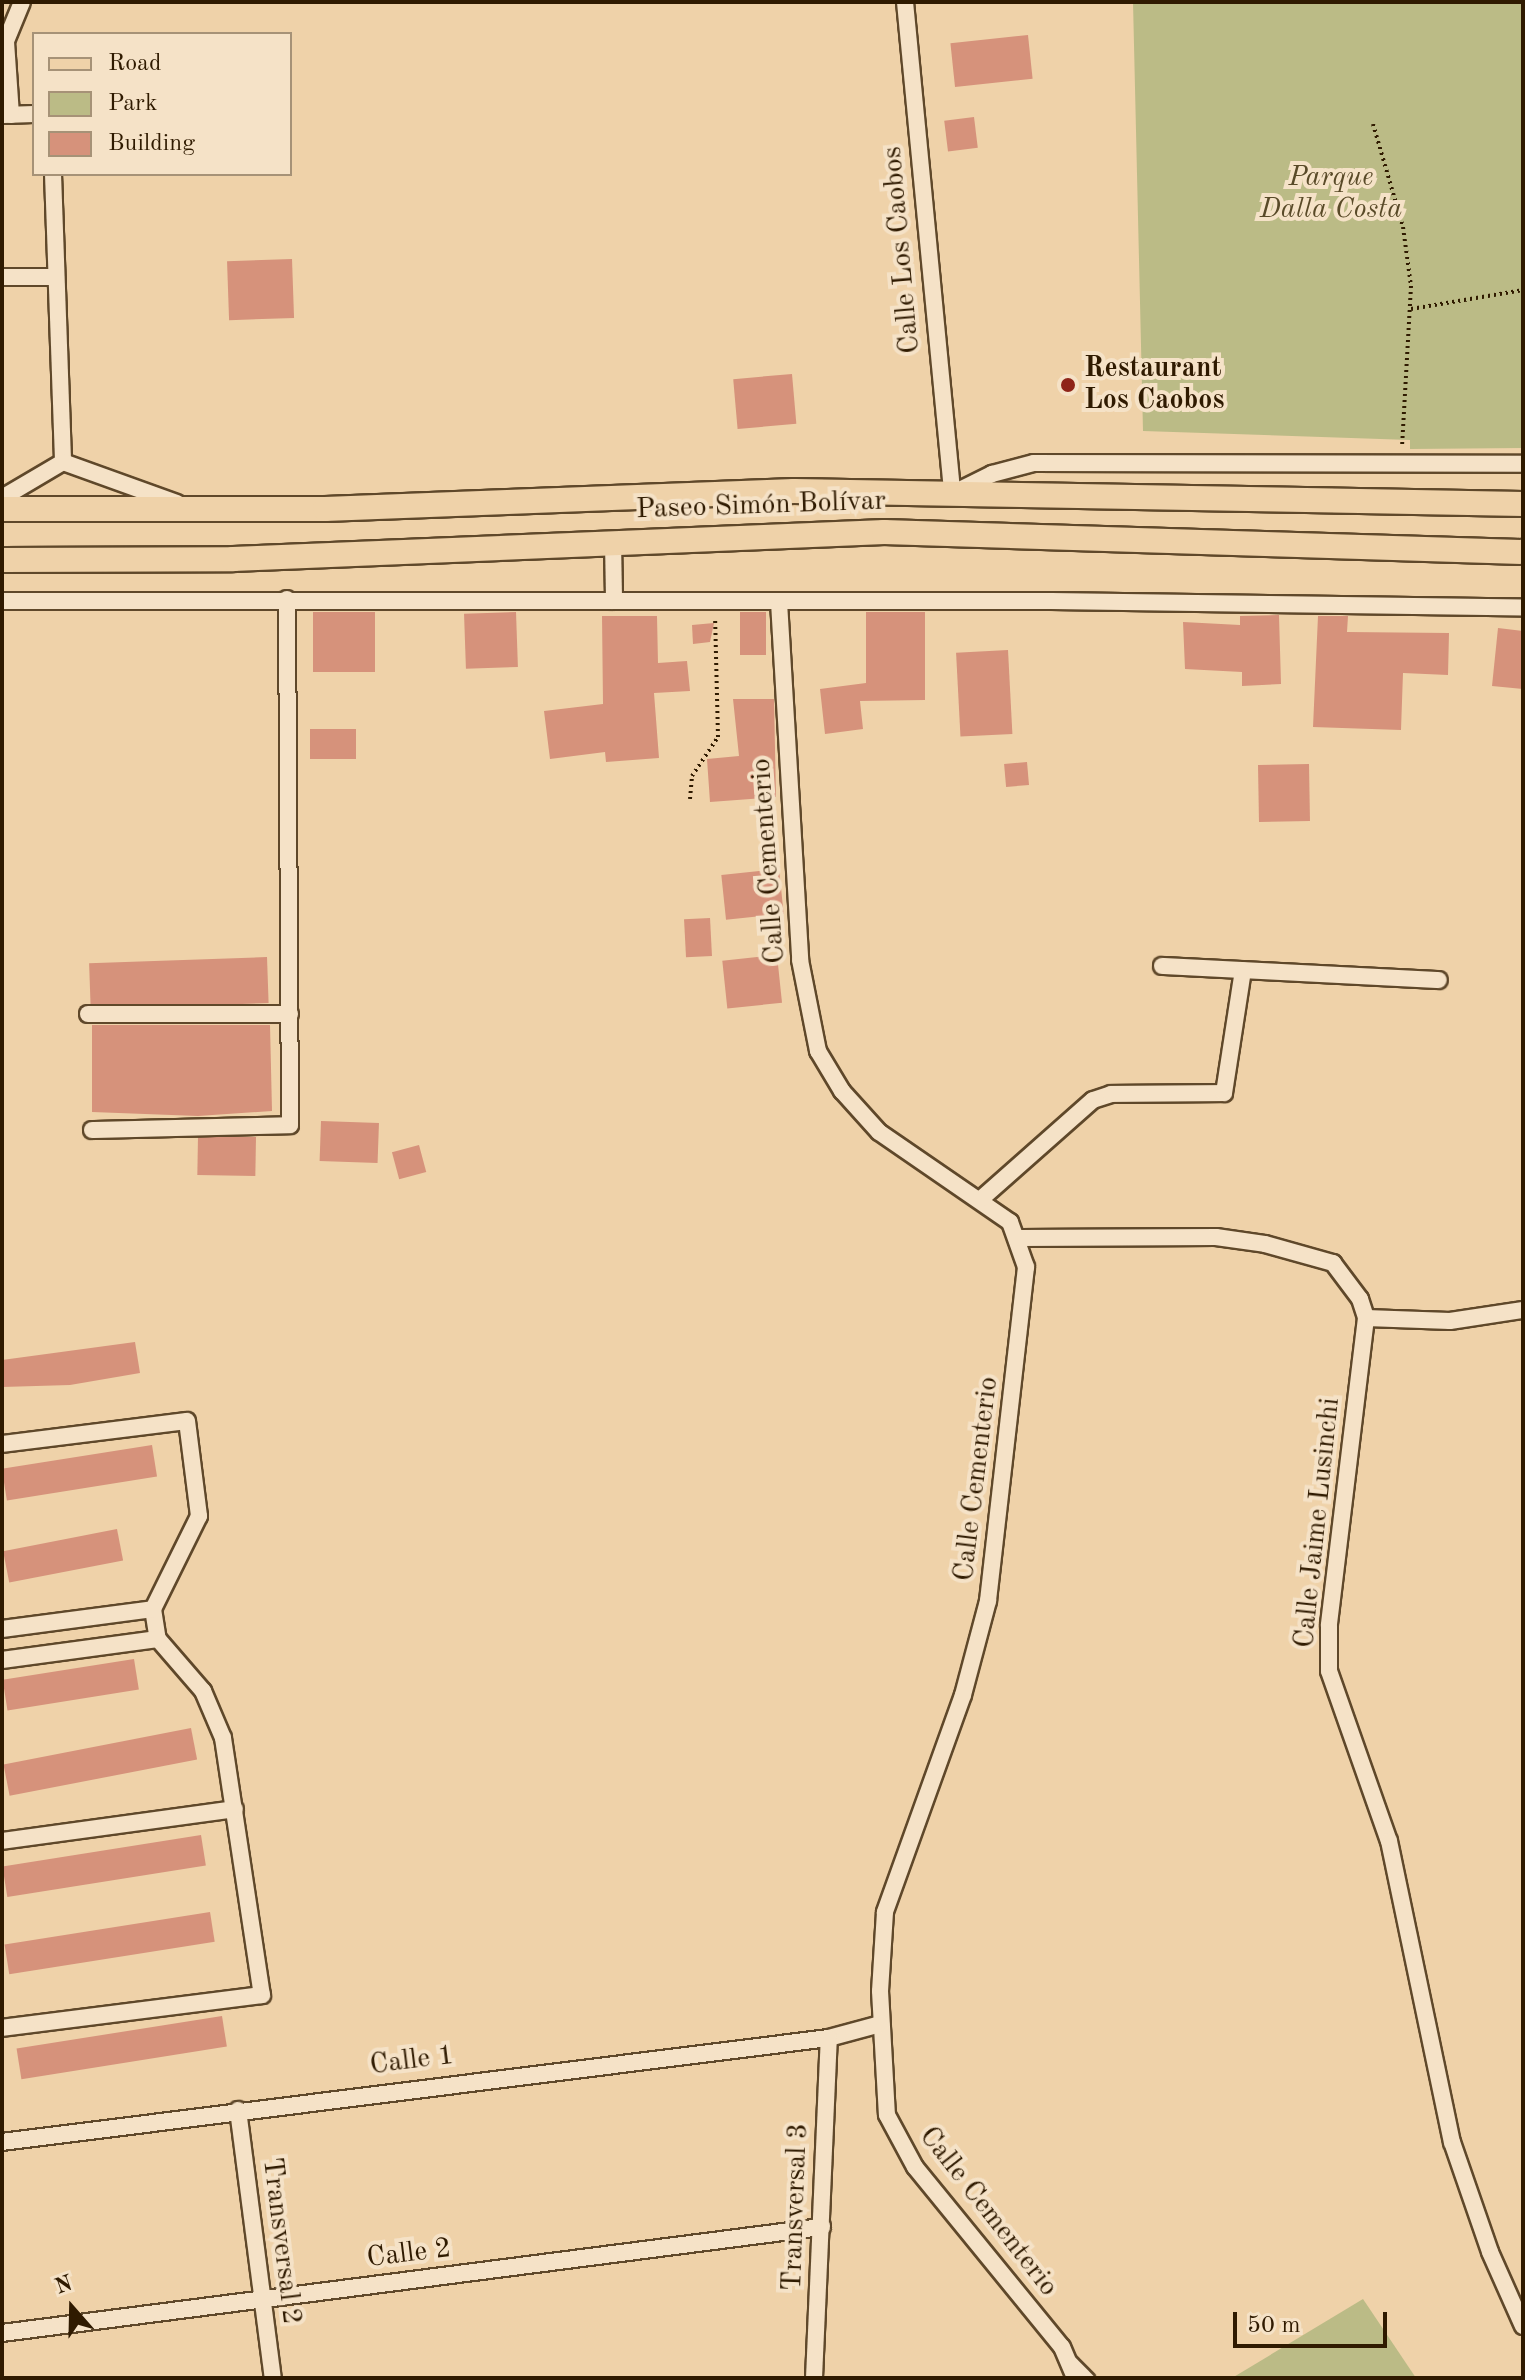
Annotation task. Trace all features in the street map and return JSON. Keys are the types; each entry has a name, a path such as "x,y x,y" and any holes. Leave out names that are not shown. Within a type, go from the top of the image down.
{"main road":[{"name":"Paseo Simón Bolívar","path":"2,509 197,511 767,492 1523,504"},
{"path":"952,494 956,533"},
{"name":"Paseo Simón Bolívar","path":"2,560 233,559 799,533 956,533 1523,552"}],"street":[{"path":"22,2 6,41 6,115 32,114"},
{"name":"Calle Los Caobos","path":"905,2 952,494"},
{"path":"53,176 63,462"},
{"path":"2,277 56,277"},
{"path":"2,498 63,462"},
{"path":"63,462 197,511"},
{"name":"Paseo Simón Bolívar","path":"952,494 992,474 1034,463 1523,464"},
{"path":"613,541 614,601"},
{"path":"92,1130 290,1125 287,599"},
{"path":"2,601 287,599 1523,608"},
{"name":"Calle Cementerio","path":"779,602 800,960 812,1033 828,1069 859,1113 897,1146 981,1199 1010,1222 1020,1238 1026,1292 988,1601 950,1736 891,1884 882,1946 884,2097 893,2131 915,2167 1067,2355 1075,2378"},
{"path":"1162,966 1439,980"},
{"path":"981,1199 1093,1100 1111,1094 1224,1093 1243,970"},
{"path":"88,1014 290,1014"},
{"path":"1020,1238 1216,1237 1318,1255 1344,1272 1366,1318 1450,1321 1523,1310"},
{"name":"Calle Jaime Lusinchi","path":"1366,1318 1329,1626 1329,1671 1389,1841 1452,2142 1490,2252 1523,2326"},
{"path":"2,1444 187,1421 199,1516 153,1609 158,1639 213,1708 223,1738 262,1995 2,2028"},
{"path":"2,1629 153,1609"},
{"path":"2,1660 158,1639"},
{"path":"2,1841 235,1809"},
{"name":"Calle 1","path":"2,2142 829,2038 881,2024"},
{"name":"Transversal 3","path":"814,2378 829,2038"},
{"name":"Transversal 2","path":"238,2110 273,2378"},
{"name":"Calle 2","path":"2,2333 822,2227"}],"lane":[{"path":"1067,2355 1090,2378"}],"path":[{"path":"1373,124 1403,227 1411,309 1401,462"},
{"path":"1411,309 1523,290"},
{"path":"690,799 692,776 718,737 715,602"}],"green space":[{"name":"Parque Dalla Costa","path":"1133,2 1523,2 1523,448 1410,449 1410,440 1143,431"},
{"path":"1363,2299 1416,2378 1232,2378"}],"building":[{"path":"1028,35 1033,79 955,87 950,43"},
{"path":"974,117 978,148 948,151 944,121"},
{"path":"292,259 294,318 229,320 227,261"},
{"path":"792,374 796,424 738,429 733,379"},
{"path":"313,612 375,612 375,672 313,672"},
{"path":"516,612 518,667 466,669 464,614"},
{"path":"740,612 766,612 766,655 740,655"},
{"path":"866,612 925,612 925,700 860,701 863,729 825,734 820,689 866,683"},
{"path":"1279,615 1281,684 1242,686 1242,672 1185,669 1183,622 1240,625 1240,616"},
{"path":"602,616 657,616 658,663 687,661 690,691 654,693 659,758 606,762 605,752 550,759 544,711 603,704"},
{"path":"1318,616 1348,616 1347,632 1449,633 1448,675 1403,673 1401,730 1313,727"},
{"path":"714,623 710,642 693,644 692,625"},
{"path":"1498,628 1523,631 1523,689 1492,686"},
{"path":"1008,650 1012,734 960,737 956,653"},
{"path":"733,699 774,699 776,797 710,802 707,759 739,756"},
{"path":"310,729 356,729 356,759 310,759"},
{"path":"1027,762 1029,785 1006,787 1004,764"},
{"path":"1309,764 1310,821 1259,822 1258,765"},
{"path":"779,869 784,914 726,920 721,875"},
{"path":"710,918 712,956 686,957 684,919"},
{"path":"777,955 782,1003 727,1008 722,961"},
{"path":"267,957 269,1003 91,1009 89,963"},
{"path":"92,1025 270,1025 272,1111 198,1116 92,1112"},
{"path":"321,1121 379,1123 378,1163 320,1161"},
{"path":"198,1136 256,1137 255,1176 197,1175"},
{"path":"419,1145 426,1172 399,1179 392,1152"},
{"path":"135,1342 140,1373 70,1385 2,1387 2,1360"},
{"path":"152,1445 157,1477 7,1500 2,1469"},
{"path":"117,1529 123,1560 9,1583 3,1551"},
{"path":"134,1659 139,1690 7,1710 3,1680"},
{"path":"191,1728 197,1759 10,1796 4,1764"},
{"path":"201,1835 206,1866 7,1897 2,1866"},
{"path":"210,1912 215,1942 9,1974 5,1945"},
{"path":"222,2016 227,2047 21,2079 17,2049"}],"place":[{"name":"Restaurant Los Caobos","path":"1068,385"}]}
